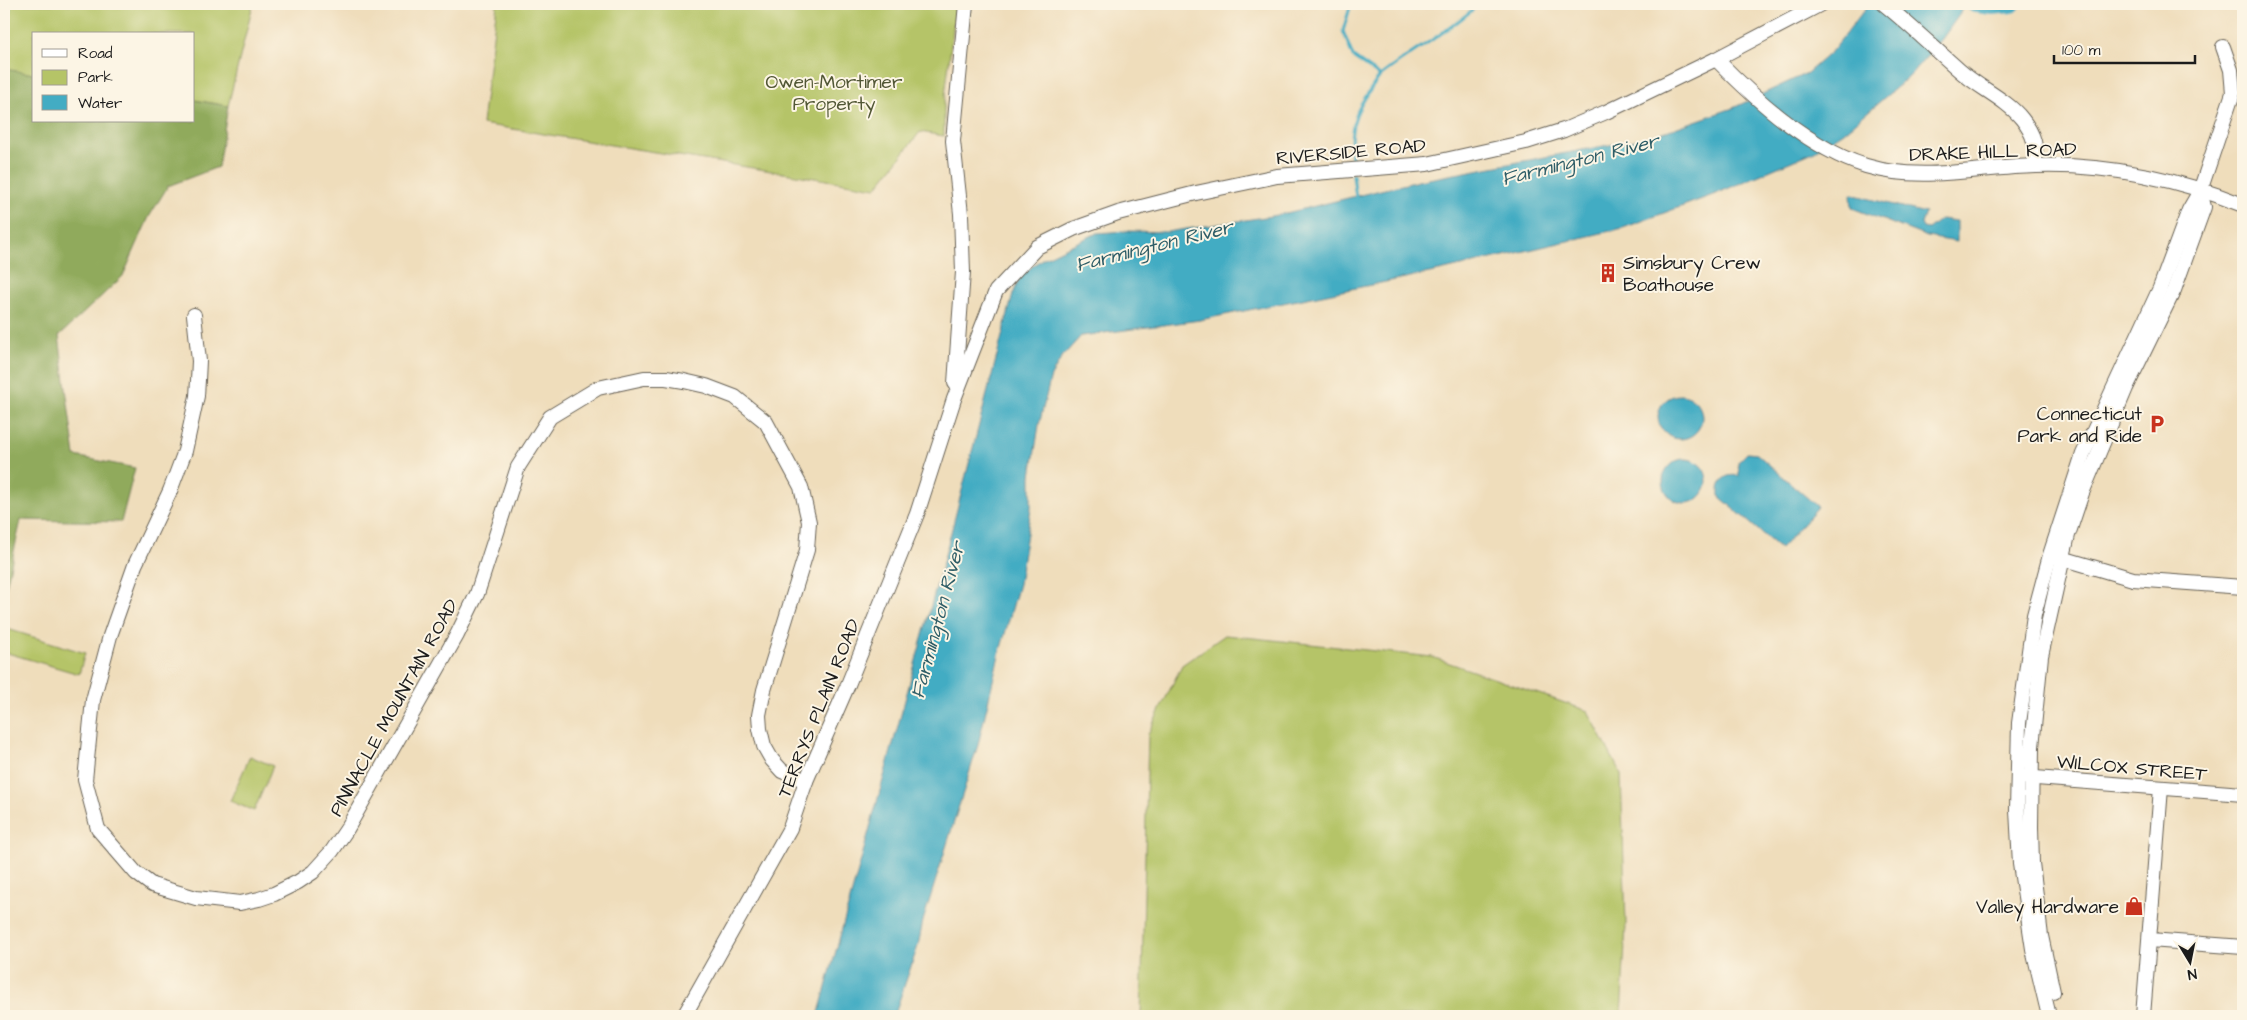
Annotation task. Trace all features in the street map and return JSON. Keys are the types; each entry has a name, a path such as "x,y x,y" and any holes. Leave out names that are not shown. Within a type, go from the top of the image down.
{"street":[{"path":"954,399 963,272 961,214 954,140 966,4"},
{"name":"RIVERSIDE ROAD","path":"954,399 996,291 1037,247 1073,229 1118,213 1196,193 1277,176 1320,171 1427,164 1526,142 1564,130 1606,112 1716,59 1821,4"},
{"path":"1884,4 1960,71 2010,107 2022,119 2035,142 2036,155 2034,166"},
{"path":"2049,1016 2033,948 2020,864 2016,803 2024,777 2056,556 2084,454 2160,288 2189,210 2200,191 2233,93 2231,70 2223,47"},
{"name":"DRAKE HILL ROAD","path":"1716,59 1739,83 1780,116 1825,148 1843,158 1866,166 1908,174 1958,173 2034,166 2064,166 2112,170 2147,176 2243,205"},
{"name":"PINNACLE MOUNTAIN ROAD","path":"194,315 199,361 197,396 185,452 170,491 135,565 110,636 93,700 85,780 98,829 136,873 152,885 196,898 240,903 259,900 274,894 313,872 332,851 347,830 457,635 477,594 518,467 550,417 598,388 644,378 666,378 684,381 706,386 735,397 766,422 802,487 809,522 807,550 764,690 759,715 764,746 772,760 782,772 806,781"},
{"name":"TERRYS PLAIN ROAD","path":"684,1016 790,828 806,781 847,687 917,514 954,399"},
{"path":"2056,556 2133,579 2243,587"},
{"path":"2024,777 2041,936 2059,1016"},
{"name":"WILCOX STREET","path":"2024,777 2243,794"},
{"path":"2144,1016 2161,788"},
{"path":"2150,940 2243,947"}],"green space":[{"path":"4,4 253,4 228,106 195,100 195,32 32,32 32,122 34,122 4,395"},
{"name":"Owen-Mortimer Property","path":"497,4 956,4 944,104 944,136 920,132 876,188 482,124"},
{"path":"4,69 32,74 32,122 195,122 195,100 228,106 218,167 168,186 149,217 123,276 59,336 75,456 135,468 121,522 21,520 4,596"},
{"path":"4,628 85,653 79,674 4,652"},
{"path":"1225,635 1432,657 1588,711 1621,774 1626,925 1621,1016 1141,1016 1148,734 1182,665"},
{"path":"250,756 273,766 254,811 230,801"}],"water":[{"name":"Farmington River","path":"1869,4 1967,4 1942,39 1910,76 1844,132 1813,152 1713,195 1623,228 1444,270 1200,320 1081,336 1062,357 1051,376 1039,425 1031,476 1031,508 1019,584 999,655 978,745 923,921 918,946 894,1016 818,1016 948,544 1013,294 1021,275 1042,259 1097,233 1127,231 1167,232 1278,215 1418,181 1646,138 1733,108 1807,73 1831,52"},
{"path":"1851,194 1925,213 1921,224 1923,228 1928,229 1941,219 1957,221 1957,242 1927,237 1852,208"},
{"path":"1680,395 1692,399 1698,405 1702,417 1698,429 1692,435 1680,439 1668,435 1662,429 1658,417 1662,405 1668,399"},
{"path":"1747,453 1757,454 1818,507 1780,549 1719,496 1721,482 1729,476 1739,476 1738,462"},
{"path":"1685,459 1697,463 1703,469 1707,481 1703,493 1697,499 1685,503 1673,499 1667,493 1663,481 1667,469 1673,463"}],"waterway":[{"path":"8,53 6,34 10,4"},
{"path":"1351,4 1343,31 1353,57 1380,76 1356,114 1351,134 1352,159"},
{"path":"1380,76 1455,24 1479,4"},
{"path":"1975,4 1992,6 2012,4"},
{"path":"1353,175 1356,198"}],"place":[{"name":"Simsbury Crew Boathouse","path":"1608,273"},
{"name":"Connecticut Park and Ride","path":"2157,424"},
{"name":"Valley Hardware","path":"2134,906"}]}
